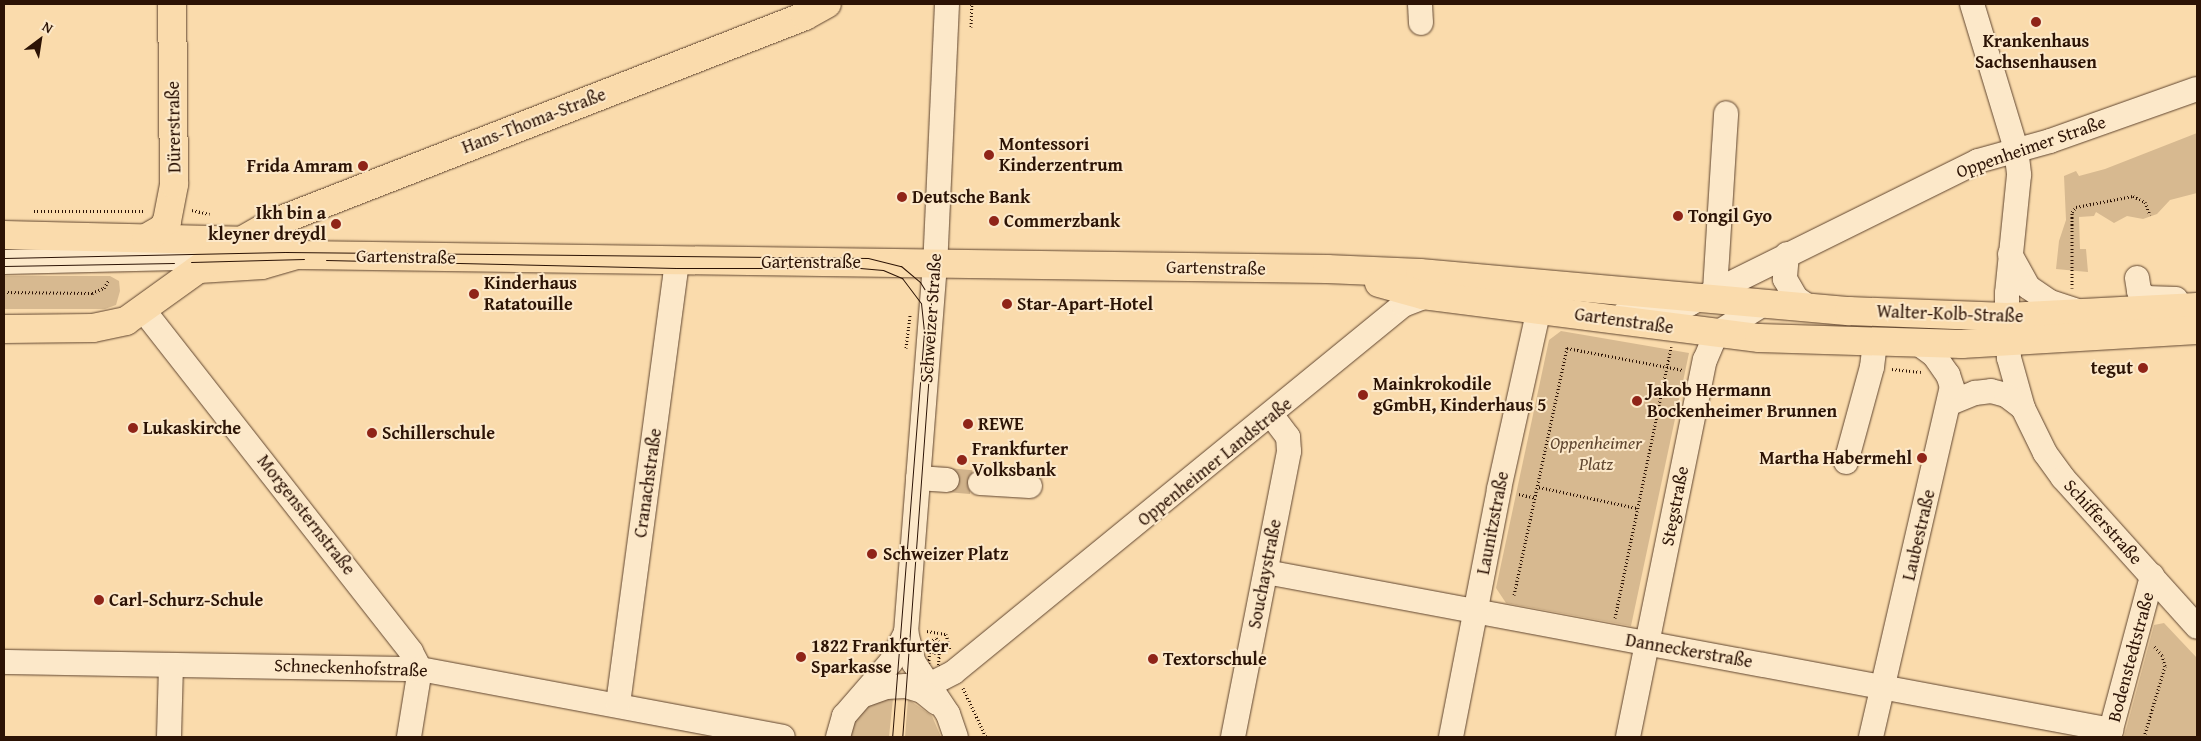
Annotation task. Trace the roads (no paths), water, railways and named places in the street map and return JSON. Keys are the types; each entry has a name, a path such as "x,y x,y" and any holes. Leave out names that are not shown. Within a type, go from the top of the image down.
{"main road":[{"name":"Dürerstraße","path":"146,238 163,228 171,211 174,184 172,4"},
{"name":"Hans-Thoma-Straße","path":"196,262 286,218 805,16 827,4"},
{"name":"Gartenstraße","path":"4,235 242,241 296,255 1327,269 1709,294"},
{"path":"4,329 93,328 126,321 144,311 196,262 146,238"},
{"name":"Gartenstraße","path":"196,262 262,265 296,255"},
{"name":"Gartenstraße","path":"1327,269 1423,295 1716,334"},
{"name":"Walter-Kolb-Straße","path":"1709,294 1764,303 2007,330 2197,330"},
{"name":"Walter-Kolb-Straße","path":"1716,334 1919,344 2092,315 2197,307"}],"street":[{"name":"Schweizer Straße","path":"906,631 935,264 947,4"},
{"name":"Schifferstraße","path":"1972,4 2016,149 2019,175 2010,254 2007,330 2023,408 2044,453 2063,478 2197,627"},
{"name":"Oppenheimer Straße","path":"1589,316 1674,309 1709,294 1787,254 1978,162 2016,149 2050,141 2197,89"},
{"path":"1709,294 1726,113"},
{"path":"1787,254 1785,279 1796,298 1809,307"},
{"name":"Schifferstraße","path":"2010,254 2019,276 2040,297 2092,315"},
{"name":"Cranachstraße","path":"618,704 677,261"},
{"path":"4,262 196,262"},
{"path":"2144,278 2139,291 2146,298 2160,300 2197,298"},
{"name":"Oppenheimer Landstraße","path":"927,686 954,672 1272,416 1403,306 1423,295 1520,282"},
{"path":"1716,334 1764,303"},
{"name":"Launitzstraße","path":"1452,737 1499,489 1539,309"},
{"name":"Morgensternstraße","path":"144,311 401,636 420,669"},
{"name":"Stegstraße","path":"1628,737 1701,374 1716,334"},
{"path":"1846,462 1872,367 1875,342"},
{"name":"Laubestraße","path":"1871,737 1952,388 1948,375 1934,355 1919,344"},
{"path":"1950,403 1975,392 1991,391 2006,395 2023,408"},
{"name":"Souchaystraße","path":"1234,737 1289,452 1288,437 1272,416"},
{"path":"918,478 947,480"},
{"path":"980,483 1030,486"},
{"name":"Danneckerstraße","path":"1266,572 1883,686 2110,734"},
{"name":"Bodenstedtstraße","path":"2110,734 2152,576"},
{"path":"906,631 914,664 952,723 956,737"},
{"path":"838,737 844,716 891,662 906,631"},
{"name":"Schneckenhofstraße","path":"4,662 420,669 618,704 782,737"},
{"path":"169,737 171,665"},
{"path":"409,737 420,669"},
{"path":"863,696 886,687 906,686 922,691 942,708"}],"tunnel":[{"path":"947,480 980,483"}],"tram line":[{"path":"4,258 285,252 868,258 901,266 920,282 930,298 933,318 902,737"},
{"path":"191,262 304,259"},
{"path":"326,260 676,268 860,268 883,270 902,278 921,303 924,332 892,737"},
{"path":"4,266 174,263"}],"place":[{"name":"Krankenhaus Sachsenhausen","path":"2036,22"},
{"name":"Montessori Kinderzentrum","path":"989,155"},
{"name":"Frida Amram","path":"363,166"},
{"name":"Deutsche Bank","path":"902,197"},
{"name":"Tongil Gyo","path":"1678,216"},
{"name":"Commerzbank","path":"994,221"},
{"name":"Ikh bin a kleyner dreydl","path":"336,224"},
{"name":"Kinderhaus Ratatouille","path":"474,294"},
{"name":"Star-Apart-Hotel","path":"1007,304"},
{"name":"tegut","path":"2143,368"},
{"name":"Mainkrokodile gGmbH, Kinderhaus 5","path":"1363,395"},
{"name":"Jakob Hermann Bockenheimer Brunnen","path":"1637,401"},
{"name":"REWE","path":"968,424"},
{"name":"Lukaskirche","path":"133,428"},
{"name":"Schillerschule","path":"372,433"},
{"name":"Martha Habermehl","path":"1922,458"},
{"name":"Frankfurter Volksbank","path":"962,460"},
{"name":"Schweizer Platz","path":"872,554"},
{"name":"Carl-Schurz-Schule","path":"99,600"},
{"name":"1822 Frankfurter Sparkasse","path":"801,657"},
{"name":"Textorschule","path":"1153,659"}],"park label":[{"name":"Oppenheimer Platz","path":"1596,454"}]}
